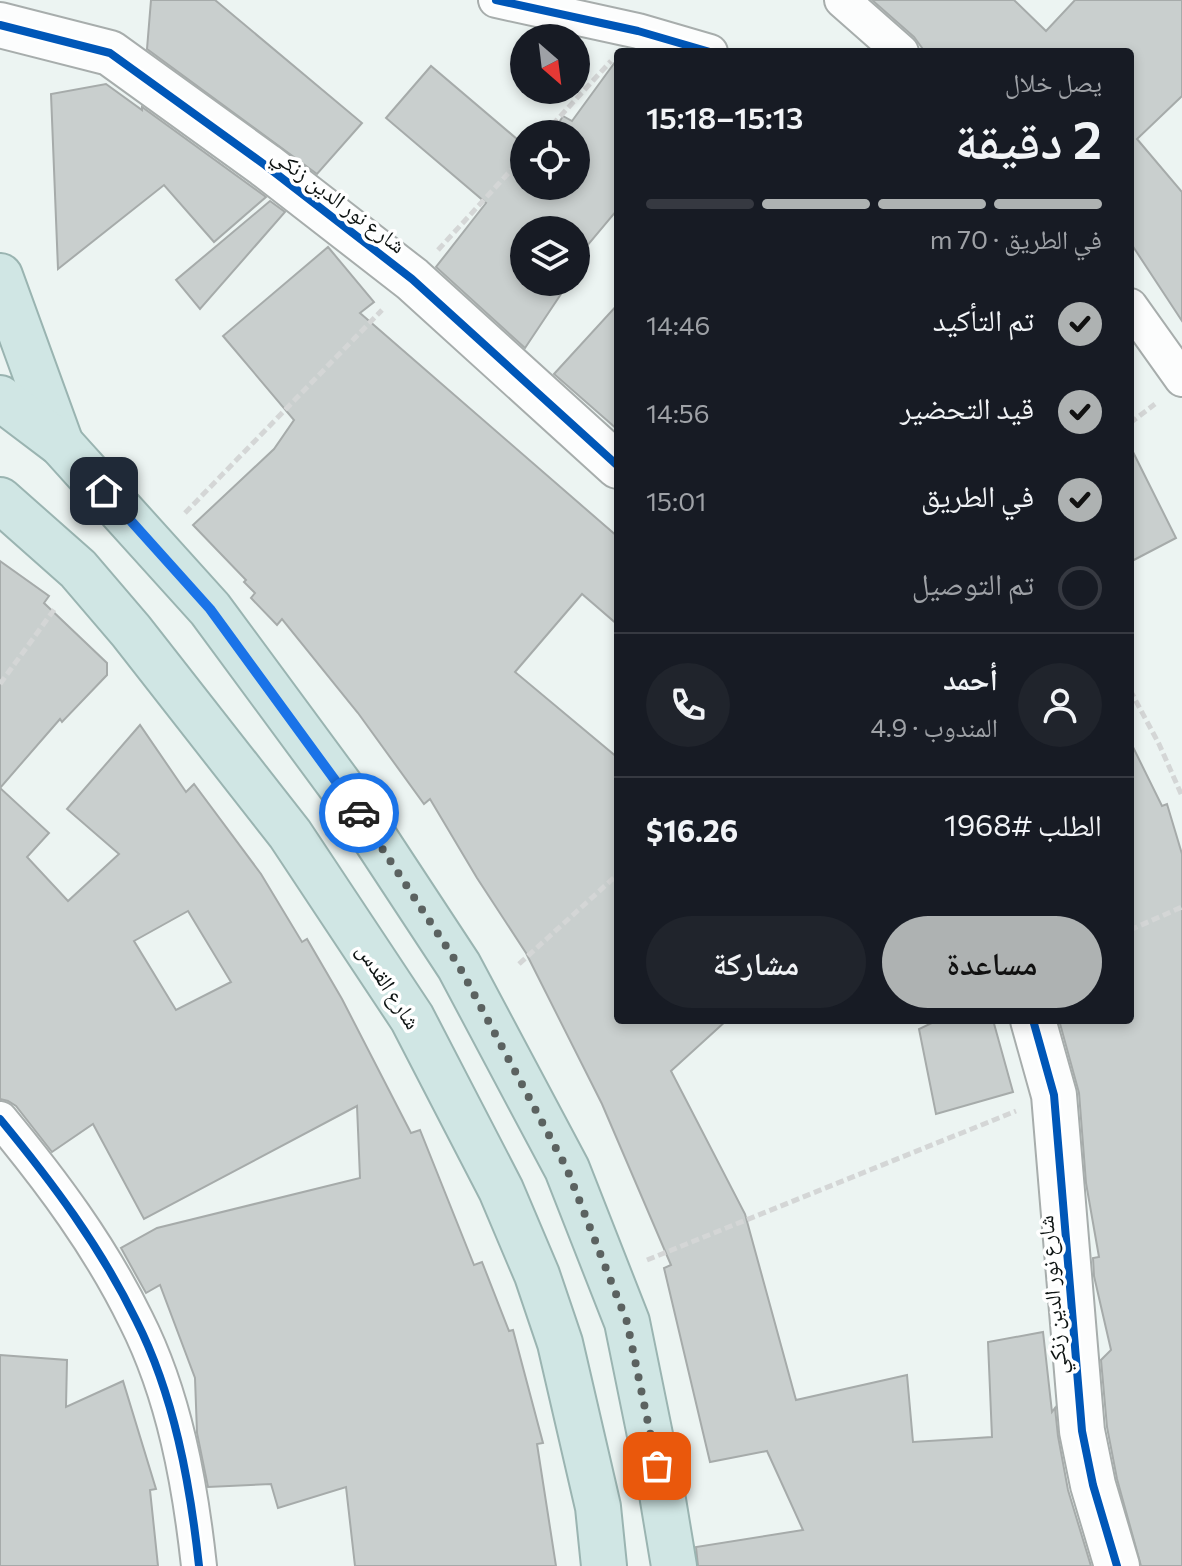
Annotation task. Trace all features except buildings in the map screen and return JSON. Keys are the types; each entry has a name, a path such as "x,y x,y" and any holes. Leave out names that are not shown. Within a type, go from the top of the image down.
{"highway":[{"path":"0,276 61,444"},
{"path":"0,398 61,444 210,609 359,813 459,966 567,1169 627,1322 674,1566"},
{"name":"شارع القدس","path":"0,500 78,569 131,631 290,834 412,1018 501,1190 537,1275 560,1343 598,1507 604,1566"}],"street":[{"path":"496,0 638,31 696,48"},
{"path":"842,0 896,48"},
{"name":"شارع نور الدين زنكي","path":"0,25 110,53 265,165 412,279 614,462"},
{"path":"1134,312 1182,379"},
{"name":"شارع نور الدين زنكي","path":"1034,1024 1054,1095 1082,1431 1093,1485 1117,1566"},
{"path":"0,1119 42,1169 100,1252 138,1322 168,1400 194,1512 199,1566"}],"path":[{"path":"557,120 614,57"},
{"path":"185,513 412,279 510,171"},
{"path":"0,684 65,594"},
{"path":"1134,698 1182,796"},
{"path":"519,964 614,878"},
{"path":"1134,928 1182,907"},
{"path":"610,1275 1054,1095"}],"cycle path":[{"path":"496,0 638,31 696,48"},
{"path":"0,25 110,53 265,165 412,279 614,462"},
{"path":"1034,1024 1054,1095 1082,1431 1093,1485 1117,1566"},
{"path":"0,1119 91,1240 122,1293 149,1349 161,1378 178,1440 191,1503 199,1566"}],"way so far":[{"path":"359,813 459,966 567,1169 627,1322 657,1466"}],"route":[{"path":"104,491 210,609 359,813"}]}
